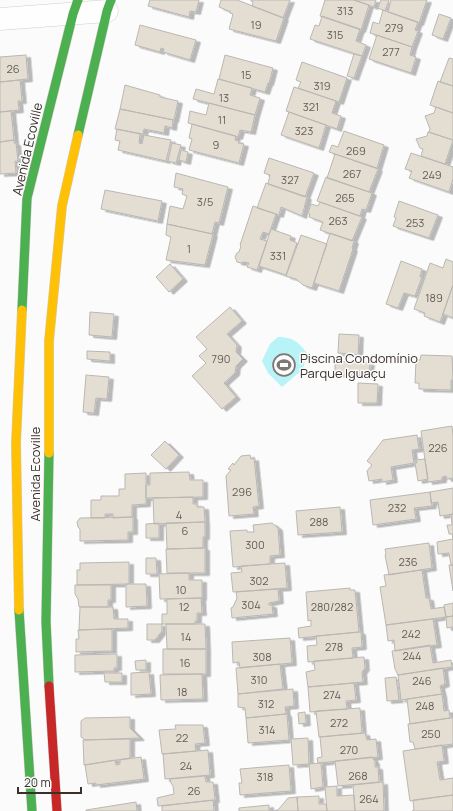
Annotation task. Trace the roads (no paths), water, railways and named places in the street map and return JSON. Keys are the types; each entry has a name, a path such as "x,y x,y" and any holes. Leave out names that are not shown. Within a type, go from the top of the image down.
{"street":[{"path":"0,19 75,7 109,5"},
{"name":"Avenida Ecoville","path":"57,811 46,622 49,489 48,365 62,206 109,5"},
{"name":"Avenida Ecoville","path":"32,811 18,621 16,489 16,443 27,198 75,7"},
{"path":"16,466 27,469"},
{"path":"38,469 48,466"},
{"path":"16,489 27,486"},
{"path":"38,486 49,489"}],"water":[{"name":"Piscina Condomínio Parque Iguaçu","path":"278,337 288,338 295,341 307,353 303,369 282,387 268,373 262,361 270,344"}],"place":[{"name":"Piscina Condomínio Parque Iguaçu","path":"284,365"}]}
